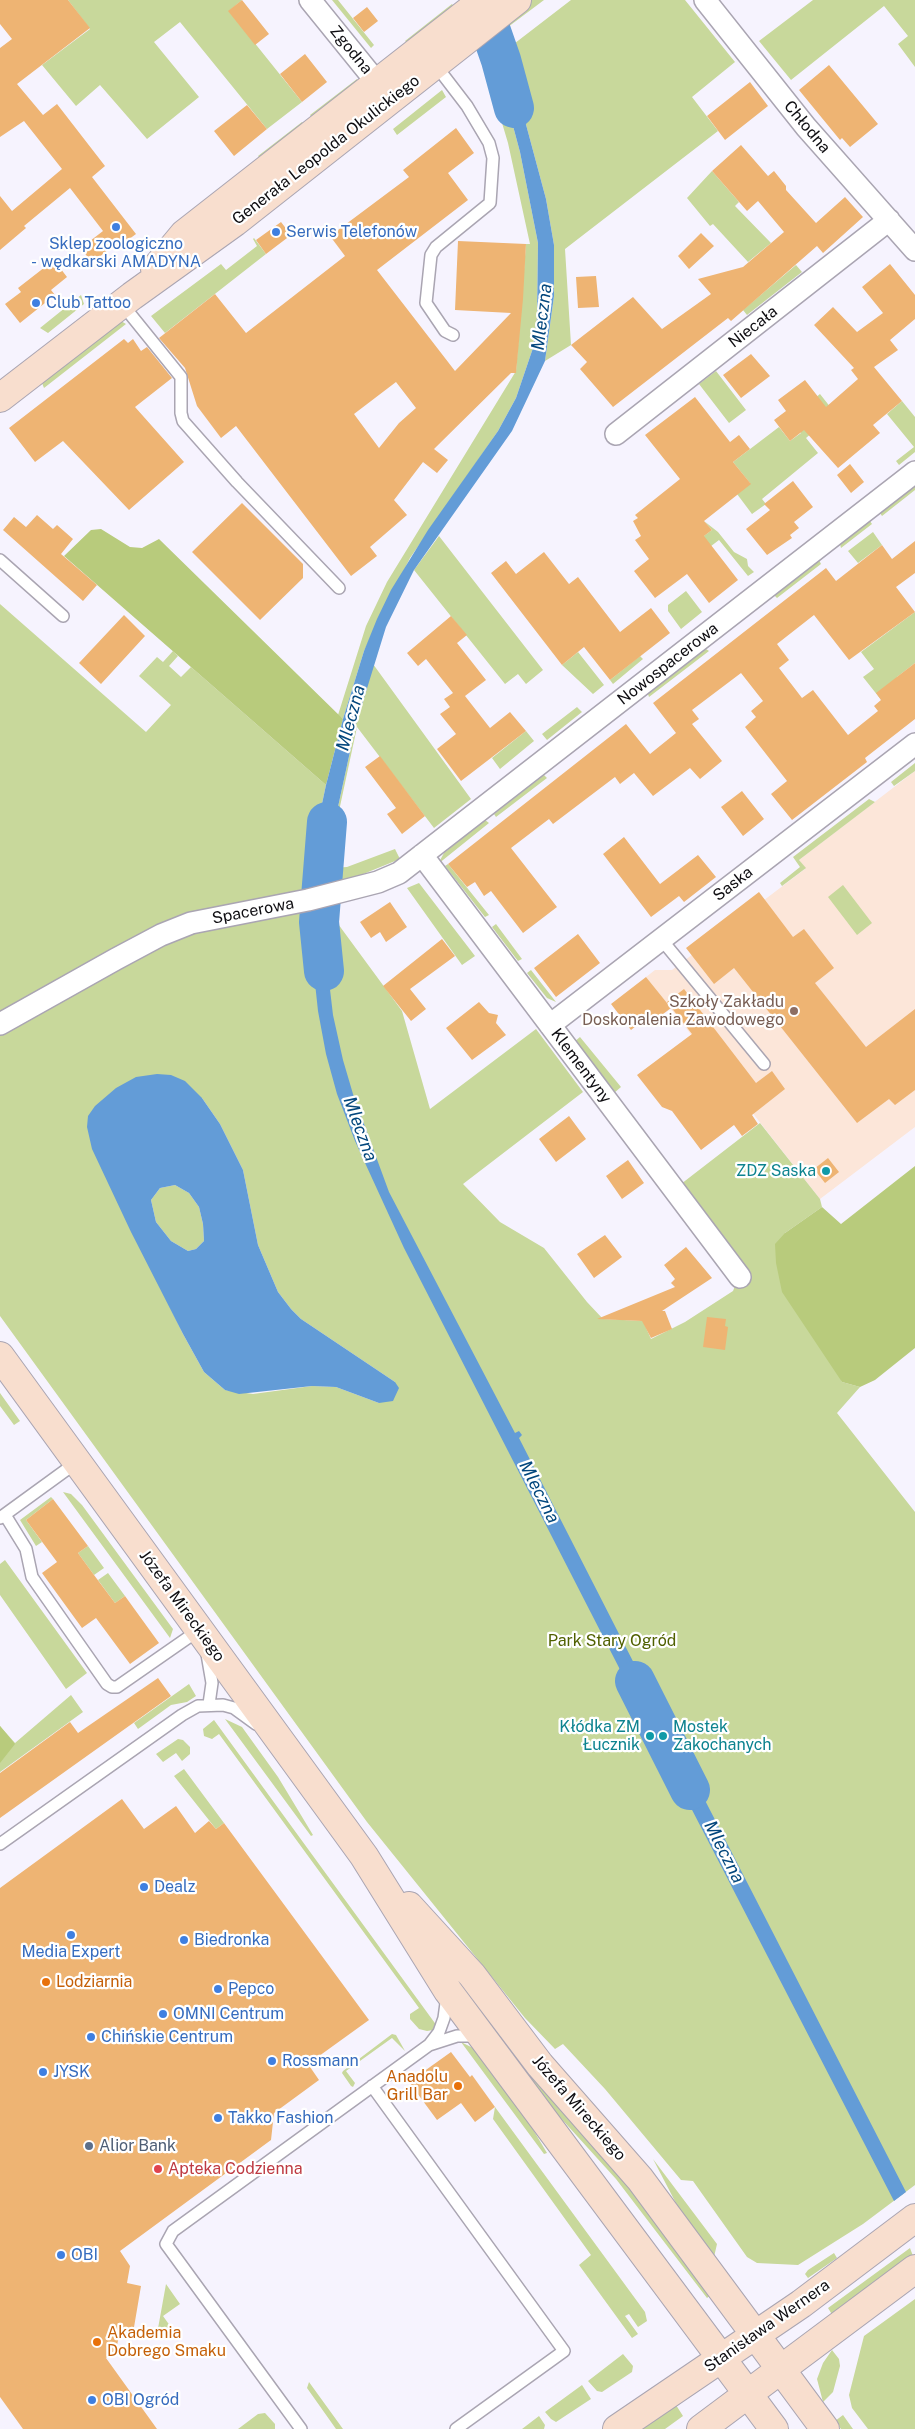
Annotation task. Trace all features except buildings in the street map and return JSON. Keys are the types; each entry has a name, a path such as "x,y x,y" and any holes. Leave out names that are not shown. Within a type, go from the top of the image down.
{"main road":[{"name":"Generała Leopolda Okulickiego","path":"0,398 127,300 184,234 384,92 463,29 501,4"},
{"name":"Józefa Mireckiego","path":"0,1356 364,1856 448,1991 720,2359 774,2429"},
{"name":"Józefa Mireckiego","path":"364,1856 472,1975 540,2065 640,2179 825,2429"},
{"name":"Stanisława Wernera","path":"617,2429 756,2334 915,2218"},
{"path":"701,2429 915,2269"}],"street":[{"name":"Zgodna","path":"310,0 384,92"},
{"name":"Chłodna","path":"705,0 806,127 915,250"},
{"name":"Niecała","path":"616,434 889,220"},
{"name":"Nowospacerowa","path":"422,855 915,472"},
{"name":"Saska","path":"550,1025 915,744"},
{"name":"Spacerowa","path":"5,1021 161,935 191,923 308,900 378,882 399,873 422,855"},
{"name":"Klementyny","path":"422,855 740,1277"}],"lane":[{"path":"429,56 467,106 489,143 494,158 490,203 436,247 431,255 426,303 445,331 453,335"},
{"path":"127,300 180,377 183,421 237,482 339,588"},
{"path":"0,560 63,616"},
{"path":"661,940 764,1064"},
{"path":"77,1462 2,1517 29,1556 29,1568 32,1577 107,1684 112,1688 117,1687 199,1630 212,1673 209,1704"},
{"path":"0,1844 182,1715 198,1706 209,1704 234,1708 281,1743"},
{"path":"301,2429 166,2244 173,2232 429,2045 439,2032 444,2018 448,1991"},
{"path":"429,2045 457,2036 482,2036"},
{"path":"372,2086 564,2351 456,2429"}],"shaded area":[{"name":"Szkoły Zakładu Doskonalenia Zawodowego","path":"915,771 915,1127 820,1199 646,977 655,970 672,970 805,869 799,860"}],"green space":[{"path":"68,0 242,0 229,11 302,102 267,129 180,22 154,42 199,97 147,139 100,85 76,106 42,65 90,29"},
{"path":"332,0 338,0 374,45 371,48"},
{"path":"532,0 544,0 504,30 503,22"},
{"path":"571,0 685,0 735,62 692,97 718,131 565,249 571,345 545,361 554,296 554,245 546,199 506,50"},
{"path":"813,0 915,0 915,67 898,44 908,36 884,6 791,80 759,41"},
{"path":"452,4 456,10 410,46 405,41"},
{"path":"495,59 520,152 538,243 537,318 533,348 516,398 498,431 410,558 364,651 343,719 338,715 366,626 387,582 516,371 526,244 530,244 508,143 485,66"},
{"path":"357,79 357,83 313,119 310,115"},
{"path":"442,90 446,97 397,135 393,129"},
{"path":"302,122 306,126 263,162 258,156"},
{"path":"712,171 739,202 735,206 771,243 748,262 713,224 710,226 687,198"},
{"path":"254,238 266,254 165,333 151,316 221,264 226,270 257,246"},
{"path":"796,265 802,272 747,315 743,310"},
{"path":"81,295 84,304 48,333 40,328"},
{"path":"121,321 126,324 44,388 42,383"},
{"path":"716,371 746,410 729,423 699,384"},
{"path":"820,394 835,413 806,438 818,453 762,499 766,504 752,514 737,494 750,483 733,462 779,427 790,441 801,433 790,418"},
{"path":"902,401 915,417 915,452 899,465 896,461 914,447 887,414"},
{"path":"915,485 915,490 882,516 880,513"},
{"path":"704,521 718,532 734,552 747,559 748,566 754,572 748,576 719,540 685,566 701,538 712,530"},
{"path":"870,521 872,524 841,548 840,544"},
{"path":"101,529 130,547 142,548 159,539 343,719 326,785 64,556 91,530"},
{"path":"873,532 882,545 858,563 848,551"},
{"path":"439,536 543,670 526,684 518,674 505,684 414,570"},
{"path":"819,560 821,564 777,598 774,595"},
{"path":"686,591 702,612 681,629 668,611 668,605"},
{"name":"Park Stary Ogród","path":"0,604 146,732 171,705 139,676 157,657 163,662 173,651 178,656 169,666 181,677 191,667 326,785 316,832 311,877 330,913 402,1011 430,1109 536,1029 583,1092 463,1184 500,1222 544,1248 603,1319 643,1321 651,1339 685,1322 733,1291 737,1281 750,1272 681,1184 760,1123 820,1199 822,1207 785,1233 842,1382 860,1387 837,1413 915,1512 915,2185 863,2224 798,2265 757,2263 747,2257 693,2181 681,2180 605,2089 563,2044 555,2049 525,2018 367,1822 0,1316","holes":["202,1098 220,1124 243,1170 258,1245 278,1292 301,1319 395,1382 379,1403 336,1387 312,1386 253,1394 225,1390 204,1372 183,1334 113,1191"]},
{"path":"915,612 915,663 897,677 886,706 863,677 874,669 861,652"},
{"path":"706,649 709,651 649,697 648,694"},
{"path":"578,652 604,685 593,694 562,665"},
{"path":"640,656 643,659 613,684 610,680"},
{"path":"373,664 471,799 434,828 357,727 336,825 332,868 347,867 395,849 400,859 356,877 331,882 331,874 328,874 333,830 356,724"},
{"path":"577,707 582,712 547,740 542,734"},
{"path":"526,731 534,741 500,769 492,758"},
{"path":"915,763 915,771 894,786 891,782"},
{"path":"544,775 547,778 496,817 494,814"},
{"path":"869,799 875,802 799,860 806,868 782,886 780,883 800,867 793,857"},
{"path":"485,820 489,823 438,864 444,853"},
{"path":"448,864 489,915 485,917 445,866"},
{"path":"419,883 475,956 462,965 407,888"},
{"path":"843,885 872,923 857,935 828,897"},
{"path":"496,924 522,959 518,961 492,927"},
{"path":"531,970 556,1002 547,998 527,973"},
{"path":"580,1037 621,1087 614,1093 574,1042"},
{"path":"915,1166 915,1348 875,1380 860,1387 842,1382 782,1292 776,1263 775,1244 785,1233 822,1207 841,1224"},
{"path":"175,1185 189,1193 199,1207 204,1241 196,1249 188,1251 171,1241 156,1222 151,1200 160,1188"},
{"path":"0,1393 20,1421 14,1425 0,1406"},
{"path":"63,1492 71,1494 82,1505 173,1629 170,1638"},
{"path":"51,1497 53,1499 26,1520 42,1542 36,1546 20,1520"},
{"path":"88,1546 104,1568 94,1575 78,1553"},
{"path":"5,1560 87,1673 66,1689 0,1595 0,1564"},
{"path":"108,1573 125,1596 115,1603 98,1580"},
{"path":"189,1684 196,1696 187,1702 171,1705 138,1729 134,1723"},
{"path":"71,1695 83,1712 0,1772 0,1726 15,1743"},
{"path":"225,1719 242,1727 278,1777 313,1835 311,1836"},
{"path":"214,1720 437,2026 433,2030 419,2029 410,2019 410,2014 419,2008 219,1734 212,1739 204,1736 203,1729"},
{"path":"0,1726 15,1744 0,1763"},
{"path":"178,1739 183,1740 190,1747 190,1754 182,1761 176,1753 163,1762 156,1754"},
{"path":"184,1769 224,1823 216,1829 174,1776"},
{"path":"392,2034 396,2035 405,2051 392,2038 346,2071 355,2083 353,2087 351,2086 342,2073 343,2071"},
{"path":"461,2042 475,2049 528,2121 547,2153 544,2154"},
{"path":"512,2046 615,2167 712,2294 707,2298 616,2179 548,2104 507,2050"},
{"path":"495,2107 645,2312 647,2321 638,2327 629,2314 625,2316 638,2334 632,2338 579,2265 591,2255 493,2119"},
{"path":"653,2159 717,2244 714,2257 679,2209"},
{"path":"910,2248 913,2256 833,2316 828,2308"},
{"path":"834,2253 837,2258 808,2278 805,2274 808,2270"},
{"path":"166,2284 180,2304 163,2316 173,2330 161,2338 157,2334"},
{"path":"915,2299 915,2429 868,2429 852,2408 849,2395 864,2336"},
{"path":"832,2350 839,2359 840,2366 833,2392 823,2402 817,2379 823,2363"},
{"path":"623,2354 633,2366 632,2372 602,2392 597,2391 588,2381"},
{"path":"309,2382 343,2429 336,2429 307,2388"},
{"path":"582,2385 591,2399 556,2422 551,2419 545,2412"},
{"path":"676,2405 683,2416 665,2429 639,2429"},
{"path":"265,2413 275,2424 275,2429 238,2429 258,2414"},
{"path":"843,2415 853,2429 841,2429 835,2421"},
{"path":"539,2416 545,2425 544,2429 522,2429"}],"water":[{"path":"506,50 546,199 554,245 554,296 545,361 512,431 414,570 386,627 356,724 333,830 328,874 311,877 316,832 326,785 343,719 364,651 377,619 391,590 428,530 498,431 516,398 533,348 537,318 538,243 520,152 495,59"},
{"path":"326,914 327,964 333,1015 343,1060 353,1094 389,1192 515,1433 519,1431 522,1435 519,1438 666,1726 653,1734 404,1248 355,1141 337,1094 326,1054 318,1011 308,918"},
{"path":"157,1074 171,1075 185,1081 202,1098 220,1124 243,1170 258,1245 278,1292 301,1319 395,1382 399,1388 393,1401 379,1403 336,1387 312,1386 239,1394 225,1390 204,1372 131,1232 92,1149 87,1127 88,1116 95,1106 116,1088 136,1077","holes":["175,1185 189,1193 199,1207 204,1241 196,1249 188,1251 171,1241 156,1222 151,1200 160,1188"]},
{"path":"672,1736 906,2192 894,2201 658,1744"}],"waterway":[{"name":"Mleczna","path":"480,0 501,60 514,108"},
{"name":"Mleczna","path":"324,971 319,922 327,822"},
{"name":"Mleczna","path":"635,1681 690,1790"}],"place":[{"name":"Sklep zoologiczno - wędkarski AMADYNA","path":"116,227"},
{"name":"Serwis Telefonów","path":"276,232"},
{"name":"Club Tattoo","path":"36,303"},
{"name":"Szkoły Zakładu Doskonalenia Zawodowego","path":"794,1011"},
{"name":"ZDZ Saska","path":"826,1171"},
{"name":"Kłódka ZM Łucznik","path":"650,1736"},
{"name":"Mostek Zakochanych","path":"663,1736"},
{"name":"Dealz","path":"144,1887"},
{"name":"Media Expert","path":"71,1935"},
{"name":"Biedronka","path":"184,1940"},
{"name":"Lodziarnia","path":"46,1982"},
{"name":"Pepco","path":"218,1989"},
{"name":"OMNI Centrum","path":"163,2014"},
{"name":"Chińskie Centrum","path":"91,2037"},
{"name":"Rossmann","path":"272,2061"},
{"name":"JYSK","path":"43,2072"},
{"name":"Anadolu Grill Bar","path":"458,2086"},
{"name":"Takko Fashion","path":"218,2118"},
{"name":"Alior Bank","path":"89,2146"},
{"name":"Apteka Codzienna","path":"158,2169"},
{"name":"OBI","path":"61,2255"},
{"name":"Akademia Dobrego Smaku","path":"97,2342"},
{"name":"OBI Ogród","path":"92,2400"}]}
